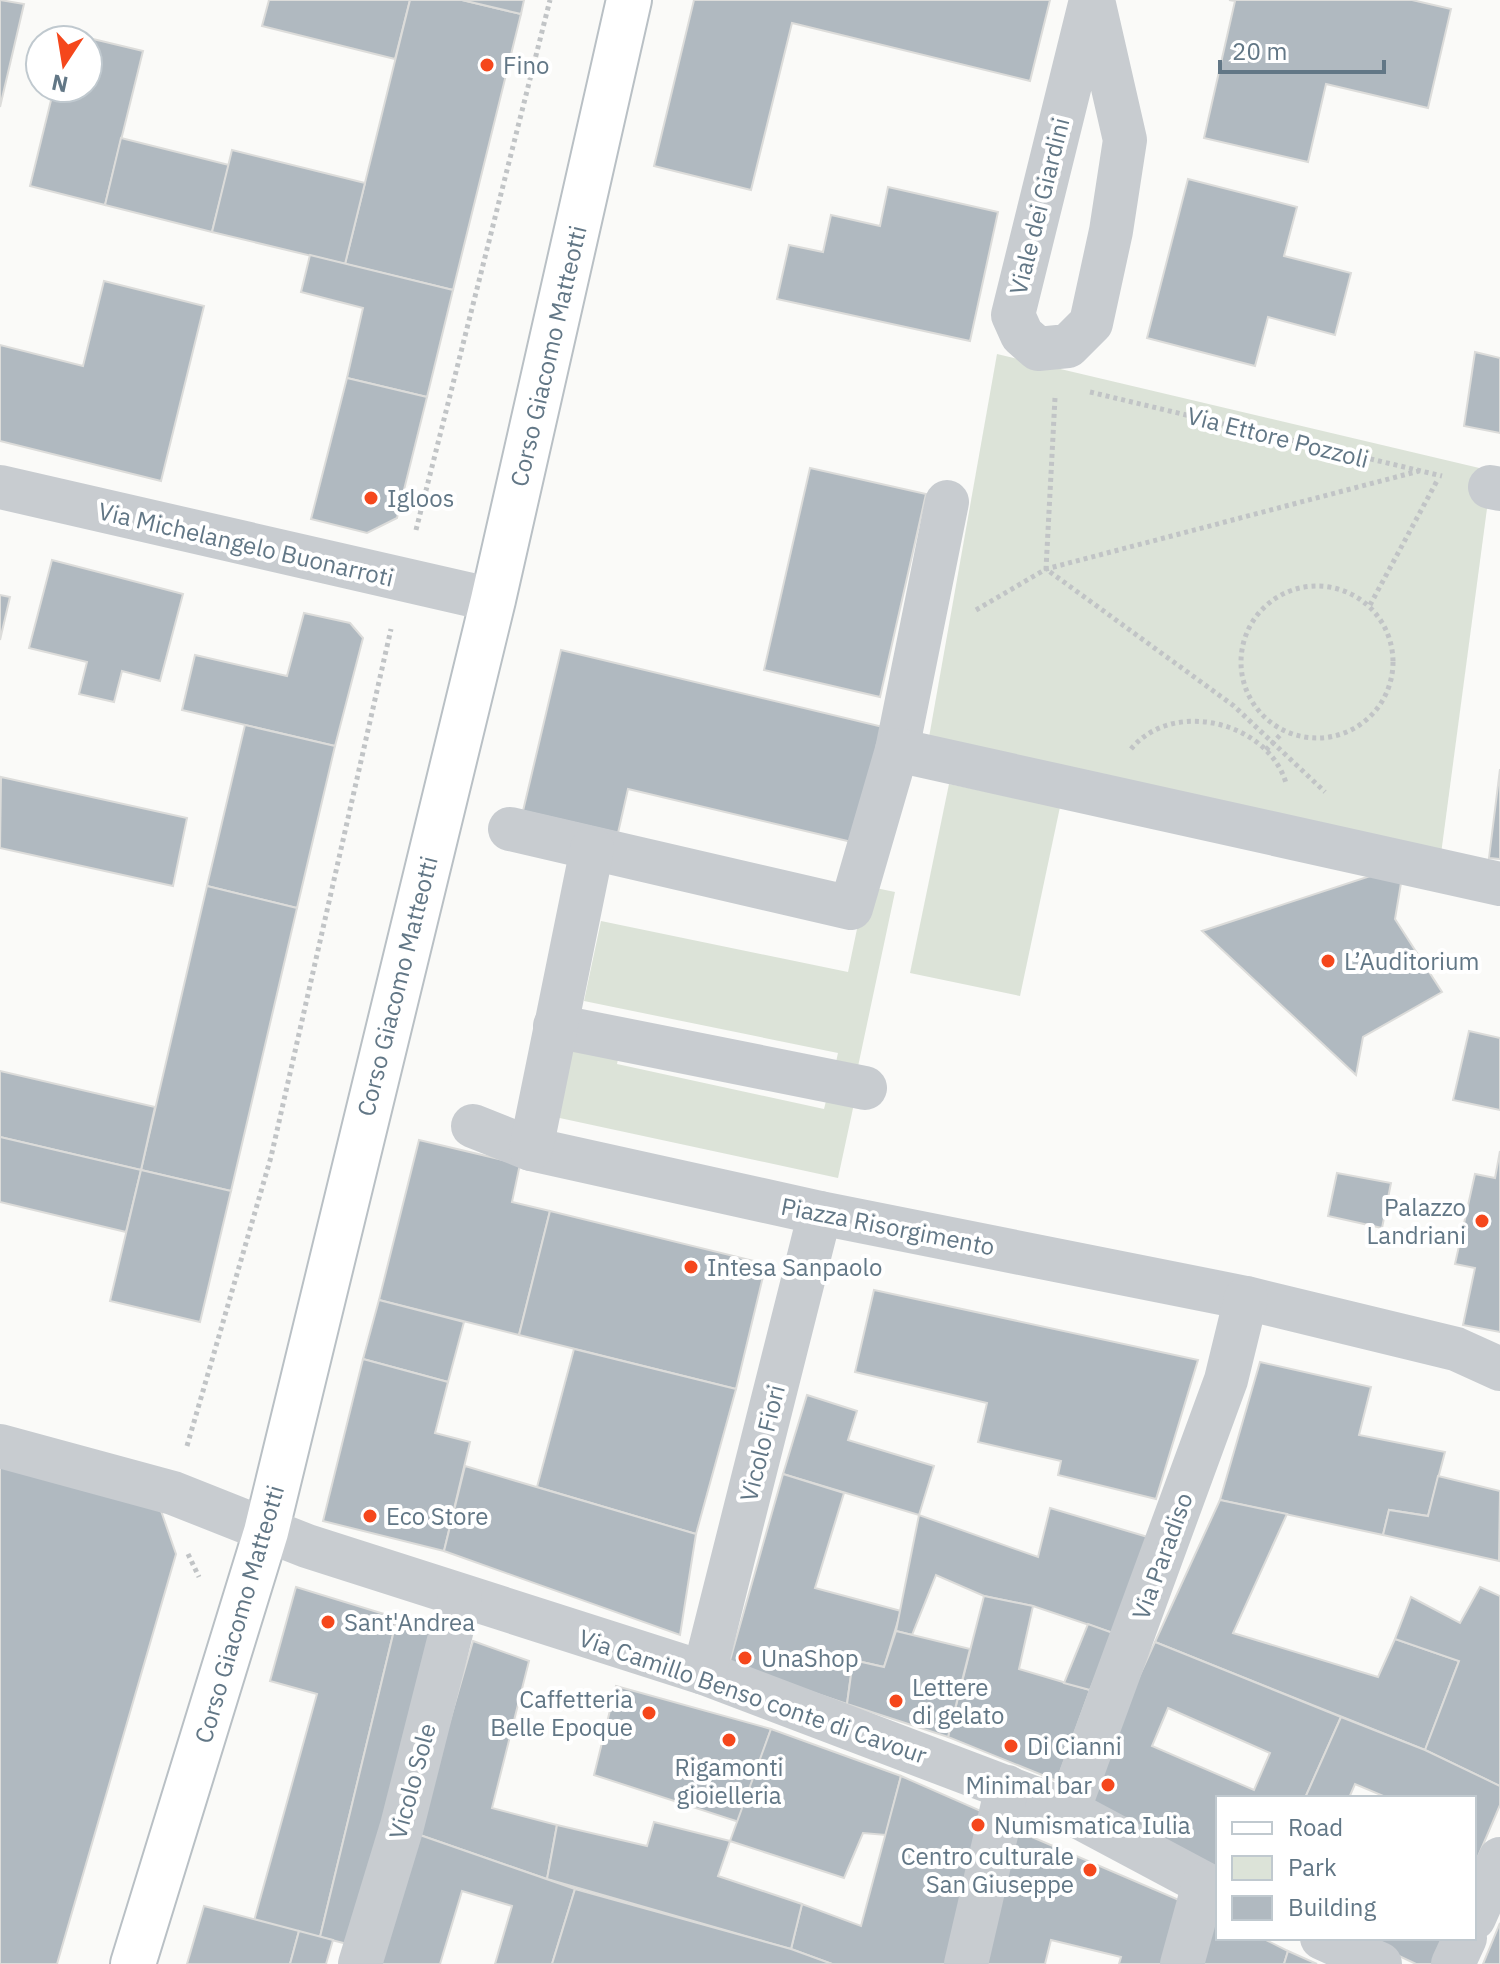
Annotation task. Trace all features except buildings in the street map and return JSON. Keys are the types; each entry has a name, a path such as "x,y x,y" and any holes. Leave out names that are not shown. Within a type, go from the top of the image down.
{"main road":[{"name":"Corso Giacomo Matteotti","path":"133,1964 266,1532 368,1101 493,600 629,0"}],"street":[{"name":"Viale dei Giardini","path":"1092,0 1125,140 1111,231 1091,323 1047,366 1022,335 1013,315 1030,233 1092,0"},
{"name":"Via Michelangelo Buonarroti","path":"0,487 493,600"},
{"path":"510,829 851,908 897,750 947,502"},
{"path":"897,750 1500,884"},
{"path":"531,1149 592,849"},
{"path":"555,1026 865,1088"},
{"name":"Piazza Risorgimento","path":"473,1126 531,1149 820,1213 1246,1298 1456,1349 1500,1369"},
{"name":"Vicolo Fiori","path":"704,1673 820,1213"},
{"name":"Via Paradiso","path":"1068,1811 1226,1380 1246,1298"},
{"name":"Via Camillo Benso conte di Cavour","path":"0,1446 173,1493 266,1532 460,1597 704,1673 1068,1811 1211,1888"},
{"name":"Vicolo Sole","path":"360,1964 402,1826 460,1597"},
{"path":"966,1964 1007,1787"},
{"path":"1476,1913 1500,1859"},
{"path":"1182,1964 1211,1888"},
{"path":"1326,1940 1380,1964"},
{"path":"1453,1964 1464,1940"}],"path":[{"path":"201,1582 174,1527 173,1493 271,1157 403,579 550,0"},
{"path":"1046,569 1047,366"},
{"name":"Via Ettore Pozzoli","path":"1047,366 1419,471 1495,488"},
{"path":"916,645 1046,569 1419,471"},
{"path":"1370,605 1440,476"},
{"path":"1046,569 1234,706 1329,796"},
{"path":"1330,585 1370,605 1393,642 1391,687 1366,724 1326,740 1282,733 1250,702 1238,660 1252,618 1286,591 1330,585"},
{"path":"1106,795 1116,768 1135,745 1160,728 1189,721 1219,723 1247,735 1266,750 1285,778 1292,808 1290,837"},
{"path":"1266,750 1282,733"}],"green space":[{"path":"997,354 1492,471 1441,854 928,743"},
{"path":"949,784 1060,807 1020,996 910,973"},
{"path":"866,886 895,892 856,1076 834,1071 838,1053 584,1001 601,921 848,972"},
{"path":"573,1034 621,1045 617,1064 824,1109 828,1093 855,1099 838,1178 555,1117"}],"place":[{"name":"Fino","path":"487,65"},
{"name":"Igloos","path":"371,498"},
{"name":"L’Auditorium","path":"1328,961"},
{"name":"Palazzo Landriani","path":"1482,1221"},
{"name":"Intesa Sanpaolo","path":"691,1267"},
{"name":"Eco Store","path":"370,1516"},
{"name":"Sant'Andrea","path":"328,1622"},
{"name":"UnaShop","path":"745,1658"},
{"name":"Lettere di gelato","path":"896,1701"},
{"name":"Caffetteria Belle Epoque","path":"649,1713"},
{"name":"Rigamonti gioielleria","path":"729,1740"},
{"name":"Di Cianni","path":"1011,1746"},
{"name":"Minimal bar","path":"1108,1785"},
{"name":"Numismatica Iulia","path":"978,1825"},
{"name":"Centro culturale San Giuseppe","path":"1090,1870"}]}
